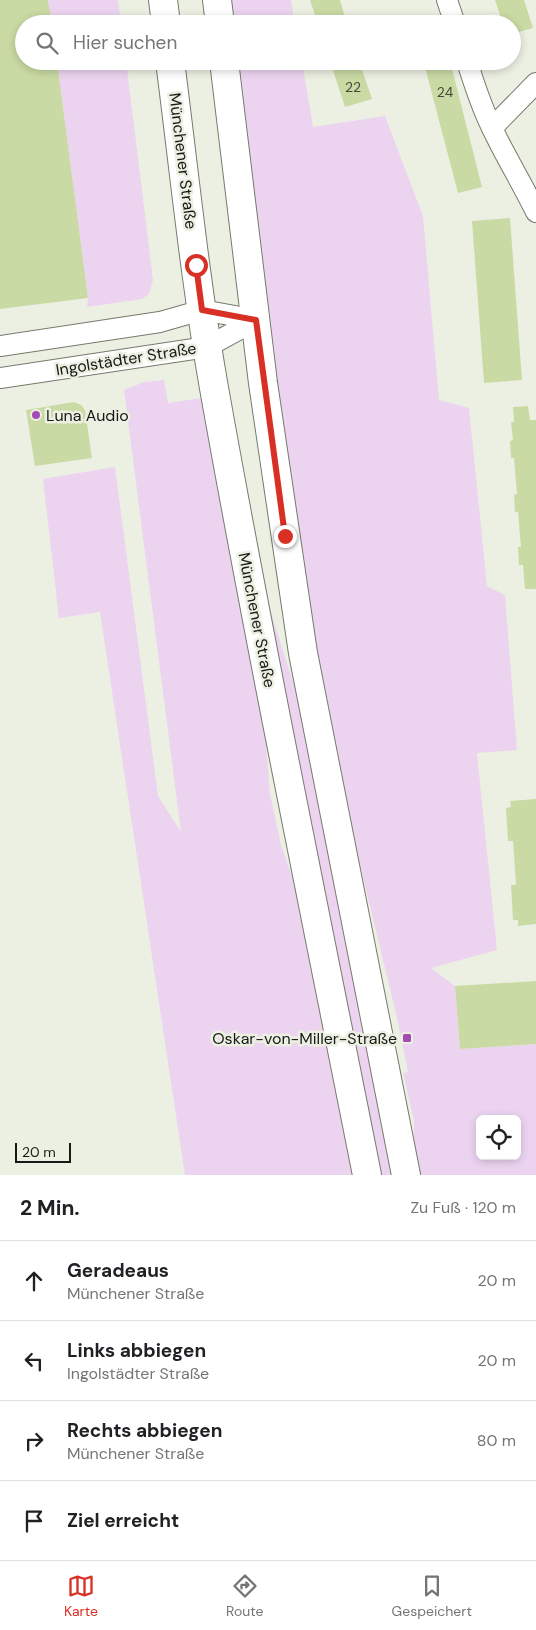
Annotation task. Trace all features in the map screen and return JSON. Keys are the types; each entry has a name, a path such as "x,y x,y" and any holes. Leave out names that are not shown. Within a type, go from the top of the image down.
{"main road":[{"path":"163,0 165,15"},
{"path":"217,0 219,15"},
{"name":"Münchener Straße","path":"171,70 202,310 251,594 367,1175"},
{"path":"225,70 282,516 307,674 406,1175"}],"street":[{"path":"447,0 452,15"},
{"path":"470,70 477,93 492,128 536,212"},
{"path":"492,128 536,82"},
{"name":"Ingolstädter Straße","path":"0,346 160,322 202,310 256,320"},
{"name":"Ingolstädter Straße","path":"0,378 208,347 256,320"}],"shaded area":[{"path":"48,0 118,0 120,15 50,15"},
{"path":"230,0 291,0 294,15 231,15"},
{"path":"58,70 127,70 153,280 149,294 142,299 87,307 88,298"},
{"path":"237,70 304,70 313,127 385,116 423,216 439,400 469,408 487,586 505,595 517,750 477,753 497,950 431,968 455,986 460,1049 536,1044 536,1175 415,1175 413,1167 414,1121 403,1073 408,1072 397,1018 322,708 301,582"},
{"path":"164,380 168,403 201,398 205,410 263,705 270,794 281,845 301,902 354,1175 185,1175 100,612 59,618 43,479 115,467 158,796 181,832 124,390 144,382"},
{"path":"271,613 297,694 395,1175 376,1175 264,615"}],"building":[{"path":"0,0 48,0 50,15 15,15 15,70 58,70 88,298 0,309"},
{"path":"310,0 340,0 344,15 315,15"},
{"path":"495,0 524,0 533,28 521,31 521,15 500,15"},
{"path":"333,70 362,70 372,99 345,107"},
{"path":"426,70 452,70 482,187 458,193"},
{"path":"510,218 522,380 484,383 472,221"},
{"path":"74,402 81,405 85,410 92,458 35,466 26,410"},
{"path":"528,406 530,420 536,420 536,589 525,589 523,565 519,565 518,547 521,547 518,512 515,512 514,495 517,494 514,458 511,458 510,441 513,440 511,422 514,422 513,407"},
{"path":"536,799 536,924 518,926 518,920 513,920 511,885 516,885 513,841 508,841 506,808 511,807 510,801"},
{"path":"536,981 536,1044 460,1049 455,986"}],"place":[{"name":"Luna Audio","path":"36,415"},
{"name":"Oskar-von-Miller-Straße","path":"407,1038"}],"route":[{"path":"196,265 202,310 256,320 285,536"}]}
